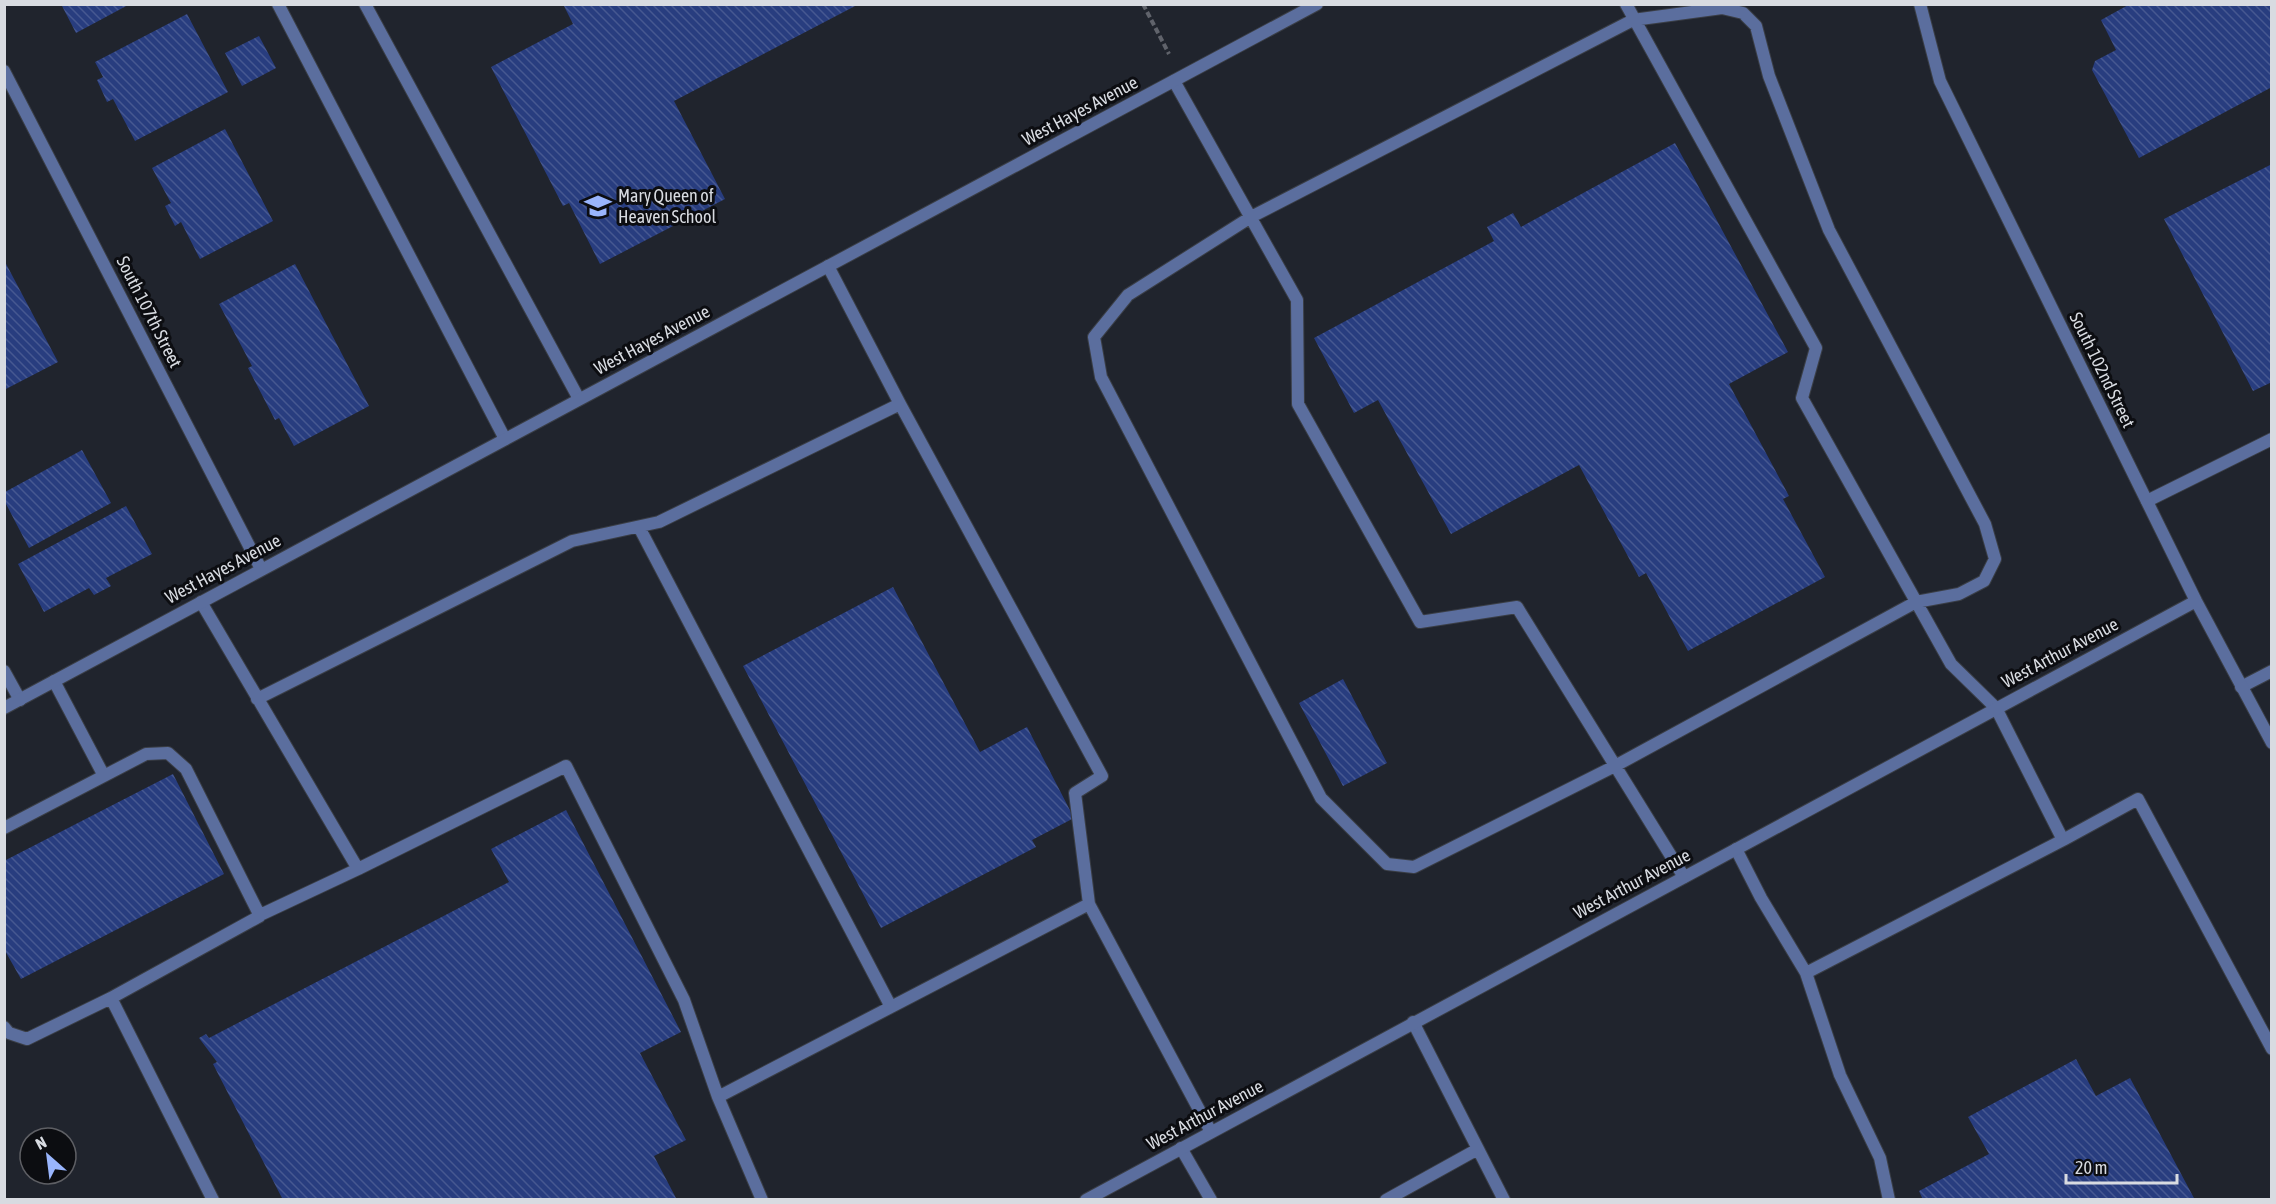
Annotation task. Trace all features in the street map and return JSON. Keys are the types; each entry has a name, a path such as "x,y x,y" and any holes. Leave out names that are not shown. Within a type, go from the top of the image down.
{"street":[{"path":"278,4 505,439"},
{"path":"365,4 579,399"},
{"name":"West Hayes Avenue","path":"4,708 1174,81 1297,9 1317,4"},
{"path":"1626,4 1816,348 1802,398 1952,664 1996,708 2063,840"},
{"name":"South 102nd Street","path":"1920,4 1940,81 2196,600 2271,744"},
{"path":"1722,8 1743,13 1756,26 1769,76 1830,230 1984,524 1995,559 1984,581 1959,594 1916,602 1615,766 1414,867 1387,864 1321,798 1101,377 1094,337 1128,295 1251,217 1633,20 1722,8"},
{"name":"South 107th Street","path":"4,71 261,569"},
{"path":"1174,81 1297,300 1298,404 1420,622 1517,607 1684,877"},
{"path":"828,266 900,404 1102,776 1075,793 1089,904 1211,1132"},
{"path":"257,699 572,541 659,522 900,404"},
{"path":"2147,501 2271,439"},
{"path":"639,527 891,1007"},
{"name":"West Arthur Avenue","path":"1086,1200 2196,600"},
{"path":"201,602 358,869"},
{"path":"4,671 20,700"},
{"path":"2241,687 2271,671"},
{"path":"54,681 104,776"},
{"path":"4,828 146,754 168,753 186,770 258,916"},
{"path":"4,1027 9,1033 27,1040 111,998 258,916 566,766 684,1000 718,1097 762,1200"},
{"path":"1806,973 2138,799 2271,1049"},
{"path":"1736,849 1761,898 1806,973 1840,1075 1880,1158 1889,1200"},
{"path":"718,1097 1089,904"},
{"path":"111,998 213,1200"},
{"path":"1413,1022 1504,1200"},
{"path":"1181,1148 1211,1200"},
{"path":"1386,1200 1478,1149"}],"path":[{"path":"1143,4 1158,32"}],"building":[{"path":"61,4 130,4 76,33"},
{"path":"567,4 859,4 674,101 725,199 600,264 569,203 563,206 491,67 573,24 564,6"},
{"path":"2130,4 2272,4 2272,87 2139,158 2092,70 2095,61 2116,50 2101,20"},
{"path":"187,14 228,92 135,141 113,99 107,102 97,80 103,77 95,62"},
{"path":"259,36 276,68 242,86 225,53"},
{"path":"225,129 273,221 200,259 181,222 175,226 165,206 171,203 152,168"},
{"path":"1675,143 1788,352 1729,384 1789,496 1783,499 1825,577 1688,651 1646,573 1639,577 1579,465 1451,534 1378,400 1354,413 1314,338 1494,241 1487,227 1513,213 1521,227"},
{"path":"2272,164 2272,382 2253,391 2164,219"},
{"path":"4,260 58,362 4,390"},
{"path":"295,264 369,406 294,446 279,418 275,420 248,368 252,366 219,304"},
{"path":"82,450 111,503 29,548 5,502 5,492"},
{"path":"126,506 152,554 106,578 111,586 94,595 89,588 44,612 18,564"},
{"path":"893,587 980,752 1027,727 1074,818 1032,840 1036,847 881,928 743,666"},
{"path":"1343,679 1387,763 1343,786 1299,703"},
{"path":"173,774 224,874 21,979 4,949 4,861"},
{"path":"566,810 681,1032 640,1053 686,1140 654,1156 677,1200 283,1200 213,1064 217,1062 199,1038 206,1034 209,1038 509,882 491,849"},
{"path":"2076,1059 2096,1096 2130,1078 2195,1200 1923,1200 1919,1191 1989,1154 1968,1117"}],"place":[{"name":"Mary Queen of Heaven School","path":"598,206"}]}
